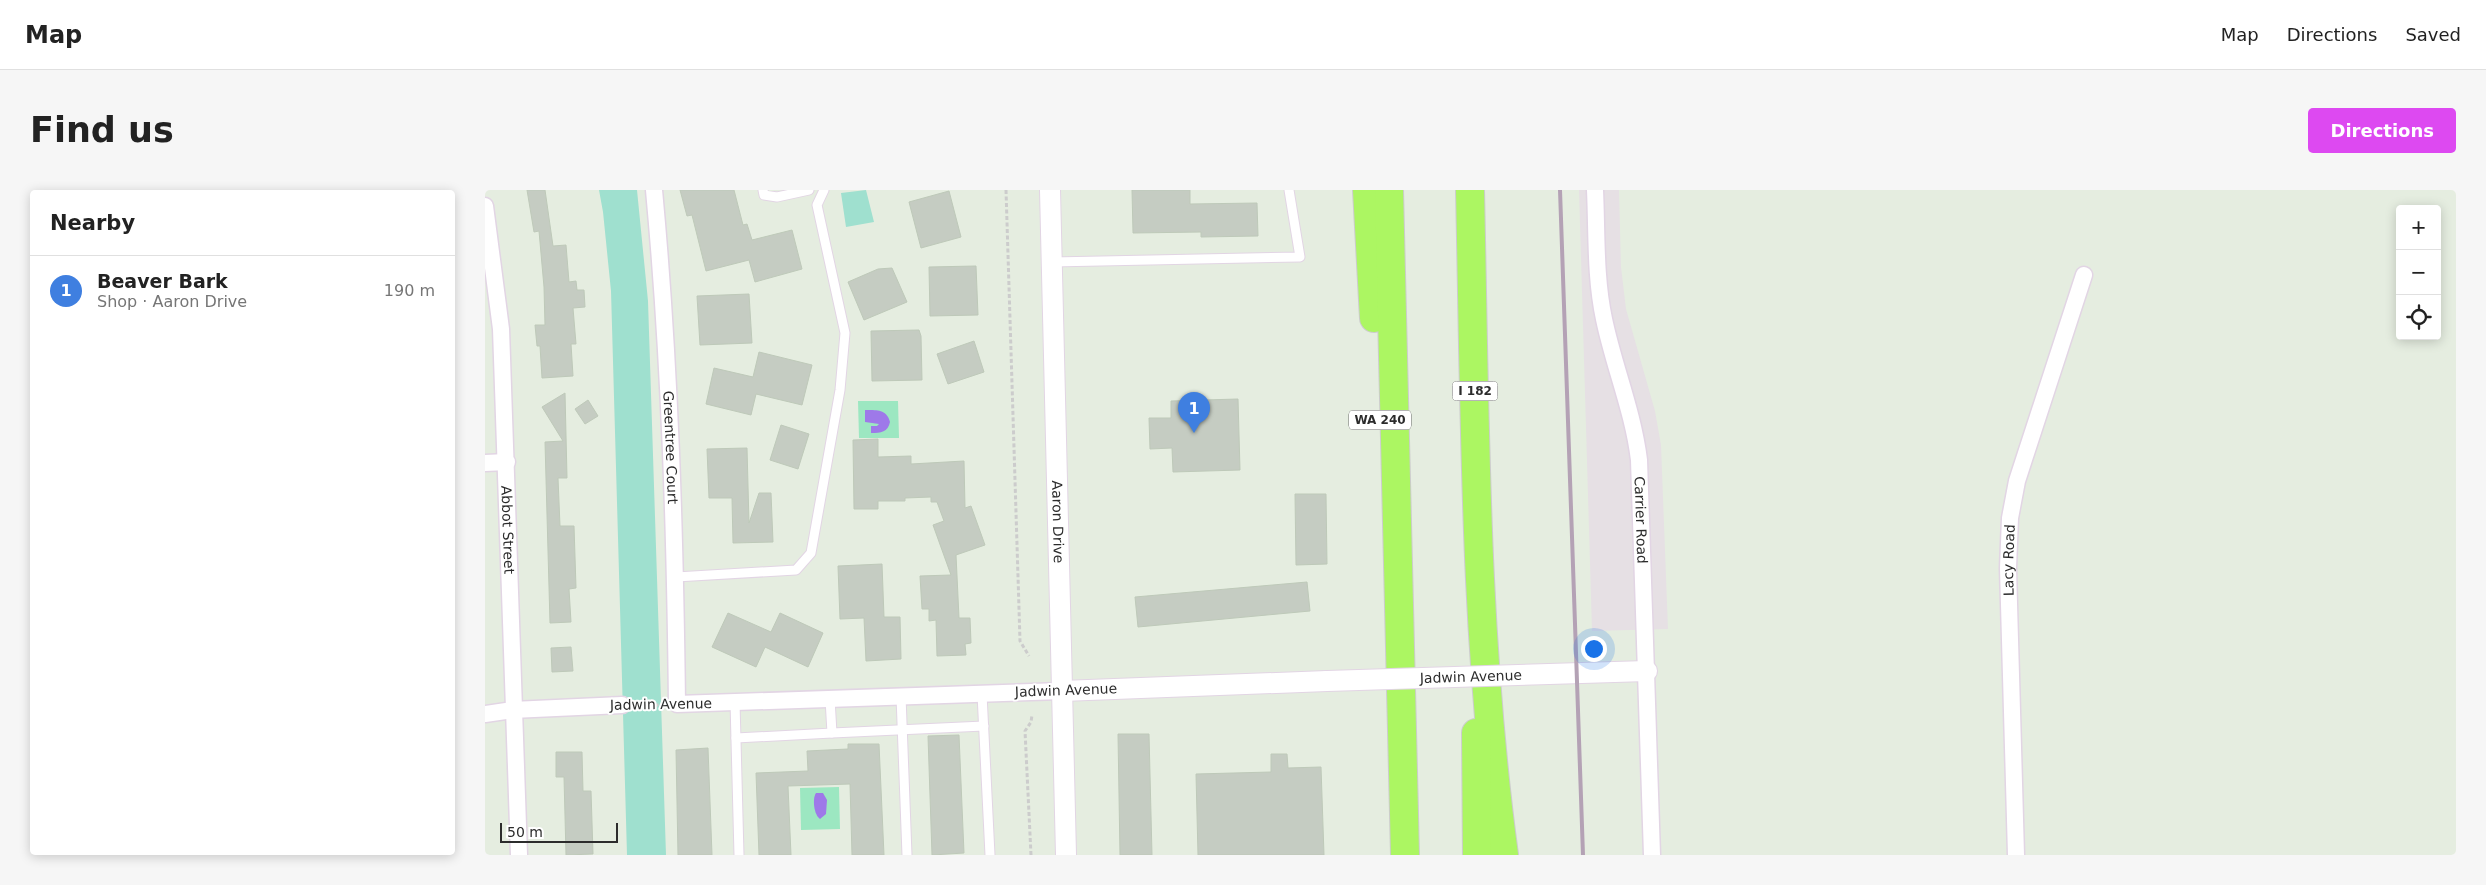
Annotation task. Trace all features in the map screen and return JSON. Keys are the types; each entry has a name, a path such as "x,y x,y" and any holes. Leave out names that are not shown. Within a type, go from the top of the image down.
{"highway":[{"name":"WA 240","path":"1367,190 1387,549 1400,649"},
{"path":"1389,190 1405,855"},
{"name":"I 182","path":"1470,190 1480,591 1475,767 1477,855"},
{"path":"1480,591 1491,734 1504,855"}],"street":[{"name":"Greentree Court","path":"654,190 663,285 676,577 677,704"},
{"name":"Aaron Drive","path":"1050,190 1066,855"},
{"name":"Carrier Road","path":"1595,190 1601,303 1608,337 1632,417 1639,460 1652,855"},
{"name":"Abbot Street","path":"485,206 501,329 507,462 512,710 519,855"},
{"name":"Lacy Road","path":"2016,855 2008,568 2010,518 2017,481 2084,275"},
{"path":"485,463 507,462"},
{"name":"Jadwin Avenue","path":"677,704 1647,671"},
{"name":"Jadwin Avenue","path":"485,714 512,710 622,705"}],"lane":[{"path":"763,190 764,196 777,197 809,190"},
{"path":"676,577 796,570 811,553 840,390 845,333 817,205 824,190"},
{"path":"1051,262 1300,257 1289,190"},
{"path":"982,694 990,855"},
{"path":"901,696 907,855"},
{"path":"830,699 832,733"},
{"path":"735,702 739,855"},
{"path":"735,738 984,726"}],"path":[{"path":"1006,190 1020,641 1029,656"},
{"name":"Jadwin Avenue","path":"622,705 677,704"},
{"path":"1031,855 1025,731 1031,722 1032,715"}],"shaded area":[{"path":"599,190 637,190 648,301 666,855 627,855 611,291"},
{"path":"866,190 874,222 846,227 841,193"},
{"path":"1579,190 1619,190 1621,267 1626,309 1655,411 1661,445 1668,629 1592,631"},
{"path":"865,410 884,412 890,422 888,428 881,432 871,433 871,426 879,424 865,422"},
{"path":"816,793 823,793 827,800 826,814 820,819 814,807"}],"green space":[{"path":"858,401 898,401 899,438 859,438"},
{"path":"839,787 840,829 801,830 800,788"}],"building":[{"path":"527,190 545,190 553,246 566,245 569,282 576,281 577,290 584,290 585,307 573,308 576,344 571,344 573,376 542,378 540,346 537,346 535,325 545,325 544,287 539,231 534,232"},
{"path":"680,190 734,190 743,225 747,224 752,240 792,230 802,269 755,282 749,260 706,271 692,215 687,216"},
{"path":"1132,190 1190,190 1190,204 1257,203 1258,236 1201,237 1201,232 1133,233"},
{"path":"949,191 961,237 921,248 909,202"},
{"path":"976,266 978,315 930,316 929,267"},
{"path":"892,268 907,302 864,320 848,282 878,269"},
{"path":"749,294 752,343 700,345 697,296"},
{"path":"919,330 921,336 922,380 872,381 871,331"},
{"path":"974,341 984,372 948,384 937,354"},
{"path":"759,352 812,365 802,405 756,394 751,415 706,404 714,368 753,377"},
{"path":"565,393 567,478 558,478 560,526 574,526 576,588 569,589 571,622 550,623 545,442 563,441 542,407"},
{"path":"1238,399 1240,470 1173,472 1172,448 1150,449 1149,418 1171,418 1171,401"},
{"path":"588,400 598,416 585,424 575,409"},
{"path":"781,425 809,434 798,469 770,460"},
{"path":"878,439 878,457 911,456 911,464 964,461 965,508 971,506 985,545 956,555 959,618 970,618 971,643 965,644 966,655 937,656 936,620 929,621 929,609 922,609 920,576 951,575 933,525 944,521 937,502 931,502 931,497 905,498 905,501 878,501 878,509 854,509 853,440"},
{"path":"747,448 749,523 759,493 771,493 773,542 733,543 732,498 709,498 707,449"},
{"path":"1295,494 1326,494 1327,564 1296,565"},
{"path":"882,564 884,617 900,617 901,659 866,661 864,618 840,619 838,566"},
{"path":"1307,582 1310,611 1138,627 1135,597"},
{"path":"728,613 771,632 780,613 823,633 808,667 765,647 756,667 712,647"},
{"path":"571,647 573,671 552,672 551,648"},
{"path":"1118,734 1149,734 1152,855 1120,855"},
{"path":"959,735 964,853 932,855 928,736"},
{"path":"848,744 879,744 884,855 852,855 850,784 788,786 791,855 759,855 756,773 808,771 807,751 848,749"},
{"path":"708,748 712,855 678,855 676,750"},
{"path":"556,752 582,752 583,791 591,791 593,854 566,855 564,777 556,777"},
{"path":"1271,754 1287,754 1288,768 1321,767 1324,855 1198,855 1196,774 1271,772"}],"railway":[{"path":"1560,190 1583,855"}],"place":[{"name":"Beaver Bark","path":"1194,433"}]}
